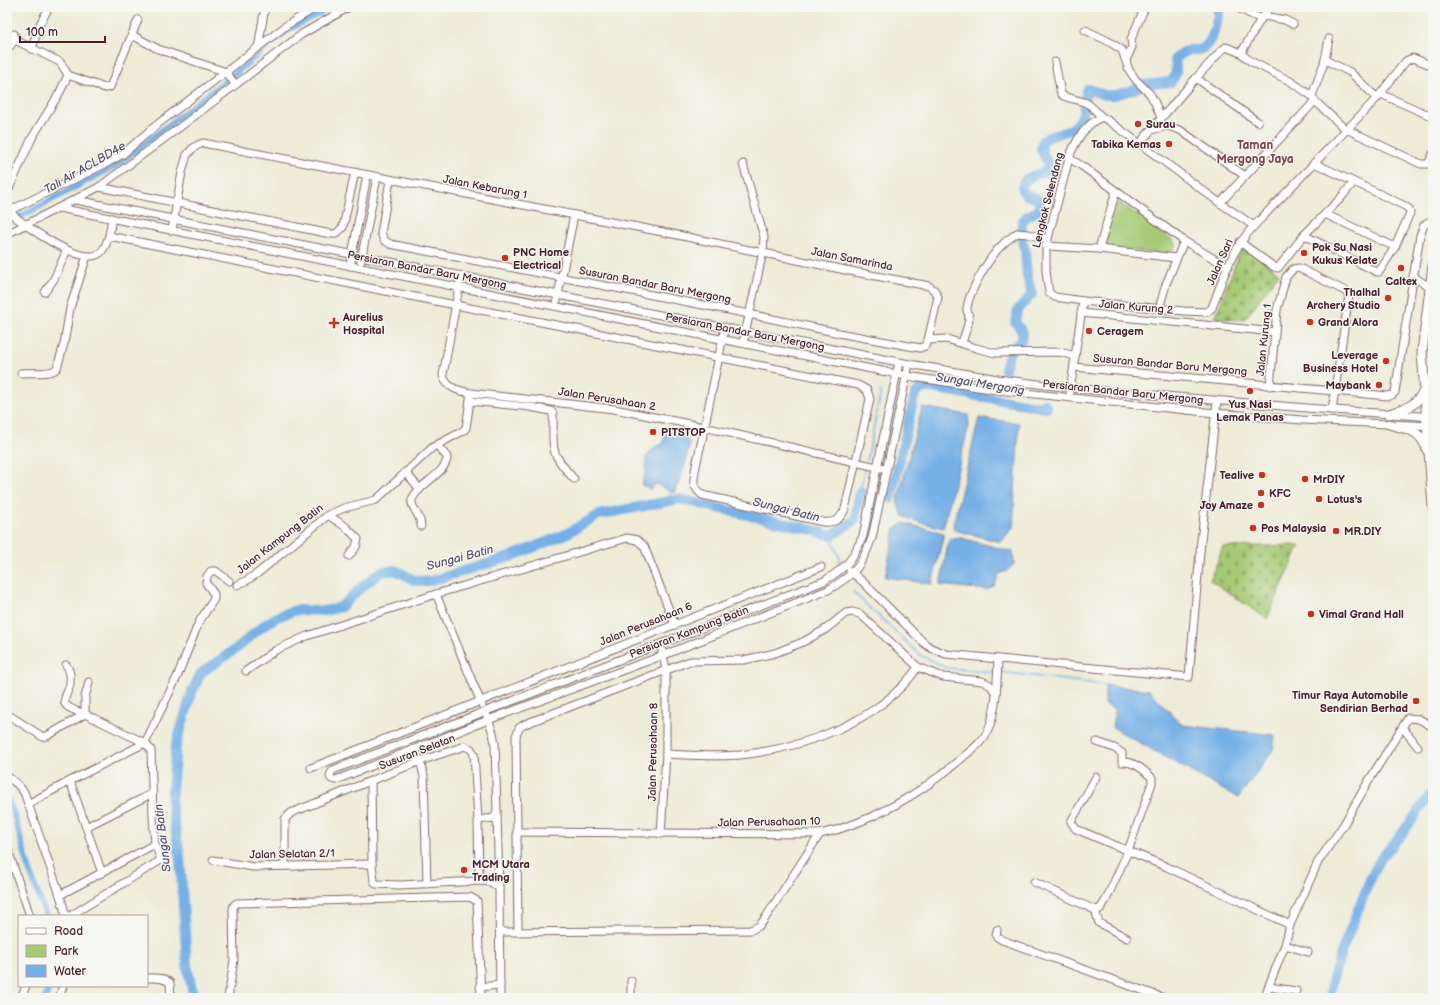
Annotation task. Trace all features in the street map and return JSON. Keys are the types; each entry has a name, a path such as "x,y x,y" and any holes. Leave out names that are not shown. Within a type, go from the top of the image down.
{"main road":[{"path":"1433,266 1429,287 1422,352 1425,390 1430,422 1429,461 1433,507"},
{"path":"1389,414 1408,408 1416,403 1425,390"},
{"path":"1389,424 1412,430 1419,434 1425,442 1429,461"}],"street":[{"path":"32,49 38,28 49,7"},
{"path":"258,48 265,7"},
{"path":"112,218 109,236 102,252 97,255 87,256 67,250 52,243 11,214 117,157 292,22 317,7"},
{"path":"7,234 99,187 302,34 349,7"},
{"path":"1126,60 1132,47 1131,39 1145,7"},
{"path":"1236,7 1263,17 1285,20 1293,24"},
{"path":"1241,53 1270,7"},
{"path":"7,50 14,37 32,49 60,62 68,75 104,88 108,88 138,20"},
{"path":"1085,30 1122,50 1127,64 1136,80 1155,103 1161,118"},
{"path":"132,35 158,49 226,72 235,84"},
{"path":"1220,203 1314,99 1325,60 1329,39"},
{"path":"1139,144 1220,50 1226,47 1241,53 1250,61 1284,77 1314,99 1344,128 1421,164 1428,164 1433,154"},
{"name":"Jalan Sari","path":"1052,296 1158,309 1202,313 1208,312 1212,308 1228,267 1240,242 1254,226 1379,96 1406,61 1409,59 1417,59 1433,66"},
{"path":"1325,60 1350,72 1379,96 1433,117"},
{"path":"1055,62 1061,94 1068,98 1078,99 1089,104 1102,117 1254,226"},
{"path":"7,193 32,138 60,92 68,75"},
{"path":"1196,78 1258,122"},
{"name":"Lengkok Selendang","path":"1052,296 1049,292 1047,282 1045,260 1047,242 1069,158 1073,148 1086,128 1094,120 1102,117"},
{"path":"1151,130 1167,126 1180,130 1245,176"},
{"name":"Jalan Kebarung 1","path":"177,203 182,172 187,155 192,149 203,143 763,252"},
{"path":"1069,158 1184,241 1228,267"},
{"path":"1304,235 1377,272 1382,269 1395,247 1410,213 1406,206 1314,163"},
{"path":"743,343 763,252 764,237 744,164"},
{"path":"99,187 276,224 336,234 343,227 355,172"},
{"path":"350,266 367,175"},
{"path":"360,268 377,177"},
{"name":"Susuran Bandar Baru Mergong","path":"390,180 381,233 384,240 390,244 920,348 925,346 928,340"},
{"path":"1240,242 1278,268 1304,235 1354,182"},
{"path":"1099,249 1116,191"},
{"name":"Persiaran Bandar Baru Mergong","path":"76,200 909,364 998,379 1071,388 1389,414 1430,422"},
{"path":"172,230 177,203"},
{"name":"Persiaran Bandar Baru Mergong","path":"59,208 907,376 997,390 1215,413 1302,420 1389,424 1430,422"},
{"path":"1325,214 1395,247"},
{"path":"556,306 574,215"},
{"path":"1429,287 1413,276 1422,229 1428,222 1433,220"},
{"path":"962,344 969,315 967,308 974,288 995,253 1017,233 1028,234 1047,242 1176,258"},
{"path":"109,236 455,305 718,358 862,387 869,394 870,399 858,463 845,509 838,520 832,523 823,522 702,495 695,489 693,481 718,358 725,327"},
{"path":"1158,309 1166,284 1184,241"},
{"path":"45,292 54,279 67,250"},
{"name":"Jalan Samarinda","path":"763,252 929,286 935,291 938,297 928,340"},
{"path":"21,373 49,373 55,371 57,368 64,344 70,308 87,256"},
{"name":"Jalan Kurung 1","path":"1270,386 1277,310 1286,277 1293,269 1299,268 1348,295 1332,410"},
{"name":"Jalan Perusahaan 2","path":"461,276 443,375 444,380 452,388 471,393 614,409 704,427 887,469"},
{"name":"Susuran Bandar Baru Mergong","path":"1074,368 1335,392 1388,396 1392,395 1395,392 1413,276"},
{"path":"1070,398 1083,301"},
{"name":"Jalan Kurung 2","path":"1081,313 1275,332"},
{"path":"928,340 947,339 995,353 1034,351 1060,352 1075,356"},
{"name":"Persiaran Kampung Batin","path":"899,362 874,466 863,536 846,566 824,581 660,645 484,711 410,742 333,770 330,775 331,779 336,780 488,720 664,655 828,590 853,573 866,555 872,538 909,364"},
{"name":"Jalan Kampung Batin","path":"236,585 246,581 258,573 328,515 344,508 376,500 405,472 437,445 463,431 466,428 471,393"},
{"path":"530,399 530,407"},
{"path":"470,401 530,407 551,412 553,414 555,453 560,463 574,479"},
{"path":"846,566 924,643 931,648 946,654 1189,677 1200,541 1217,401"},
{"path":"421,526 420,518 412,505 413,498 447,462 447,457 437,445"},
{"path":"405,472 420,489"},
{"path":"328,515 346,527 358,539 356,547 349,556"},
{"path":"246,671 276,650 307,636 436,594 627,538 633,538 644,546 675,625"},
{"name":"Jalan Perusahaan 6","path":"311,768 821,567"},
{"name":"Jalan Kampung Batin","path":"145,743 177,677 199,622 214,599 214,594 206,583 207,576 211,571 216,571 229,581"},
{"path":"436,594 494,733 500,932 500,998"},
{"path":"518,932 516,736 520,728 525,724 690,661 744,660 775,653 803,642 826,629 846,613 852,612 860,614 918,667 943,677 982,680 990,685 996,693"},
{"name":"Jalan Perusahaan 8","path":"660,645 664,655 666,670 666,754 662,834"},
{"name":"Jalan Perusahaan 10","path":"517,832 820,834 838,830 863,821 923,789 979,743 985,736 990,722 996,693 998,659"},
{"path":"66,665 70,671 70,684 64,699 66,706 145,743 150,747 152,755 155,844 161,860 72,915"},
{"path":"666,754 696,756 738,755 769,751 830,733 858,719 890,698 909,681 918,667"},
{"path":"85,714 85,698 88,682"},
{"path":"8,716 43,737 85,714"},
{"path":"1264,998 1285,944 1290,925 1318,862 1344,824 1408,718 1418,719 1433,727"},
{"path":"1403,728 1418,747"},
{"path":"1034,882 1095,910 1100,909 1103,906 1128,851 1152,786 1152,778 1137,766 1128,762 1122,762 1122,753 1118,750 1097,742"},
{"path":"28,804 145,743"},
{"name":"Susuran Selatan","path":"285,866 286,816 420,761 465,746 472,749 474,754 478,820 479,881"},
{"path":"415,750 424,776 426,884"},
{"path":"7,776 22,788 60,894 66,915"},
{"path":"1096,777 1071,822 1076,829 1167,867 1290,925"},
{"path":"70,781 102,873"},
{"path":"371,782 372,864 374,881 376,884 426,884 479,881 491,882 499,888"},
{"path":"86,827 153,793"},
{"path":"478,820 494,818 497,812"},
{"path":"500,932 751,930 759,926 764,920 820,834"},
{"path":"60,894 155,844"},
{"path":"7,847 30,915"},
{"name":"Jalan Selatan 2/1","path":"213,860 253,867 372,864"},
{"path":"228,998 234,960 233,909 234,905 237,903 470,896 477,901 481,998"},
{"path":"1095,910 1099,923 1127,938"},
{"path":"997,930 996,936 1002,940 1164,998"},
{"path":"1285,944 1308,952"},
{"path":"148,978 165,979 168,981 170,983 171,998"},
{"path":"631,981 631,998"},
{"path":"480,987 500,986"},
{"path":"21,998 26,987"},
{"path":"59,998 63,987"},
{"path":"1269,987 1296,991"}],"green space":[{"path":"1120,203 1174,241 1175,246 1170,255 1106,247 1104,243 1116,205"},
{"path":"1242,246 1279,273 1244,320 1215,318"},
{"path":"1300,545 1267,619 1210,580 1223,547"}],"water":[{"path":"922,407 968,415 969,425 943,528 915,521 903,516 897,502"},
{"path":"979,418 1019,423 1013,527 1001,542 954,530 953,525"},
{"path":"666,432 680,433 690,443 685,466 674,493 656,484 650,489 642,485 646,471 646,457 656,446 662,445"},
{"path":"903,523 944,533 932,584 885,577 895,529"},
{"path":"958,537 1013,552 1014,564 1007,571 999,574 995,585 987,590 940,585 949,539"},
{"path":"1105,685 1149,690 1182,725 1275,735 1273,750 1238,798 1112,727 1115,710 1105,704"}],"waterway":[{"name":"Tali Air ACLBD4e","path":"233,75 289,29 331,7"},
{"name":"Sungai Mergong","path":"1005,369 1010,353 1021,341 1023,335 1015,322 1018,310 1032,294 1027,276 1025,249 1021,237 1022,222 1027,216 1038,211 1039,205 1038,199 1026,195 1022,190 1025,180 1042,173 1050,167 1041,150 1043,140 1067,131 1077,125 1083,113 1086,92 1088,89 1105,95 1115,95 1143,85 1171,82 1176,73 1175,59 1189,50 1197,50 1207,45 1213,35 1219,13 1216,7"},
{"name":"Tali Air ACLBD4e","path":"7,224 120,163 226,80"},
{"name":"Sungai Mergong","path":"891,498 915,394 919,391 925,388 932,388 1047,408 1044,403"},
{"path":"867,461 881,391"},
{"path":"860,492 865,467"},
{"path":"668,501 671,490"},
{"name":"Sungai Batin","path":"194,998 187,966 180,857 171,803 176,745 192,692 201,673 237,648 263,626 277,617 296,610 325,611 341,607 357,591 381,572 395,570 416,581 431,581 510,557 566,534 598,515 679,499 817,531 831,536 855,520 860,492 862,492"},
{"path":"831,536 841,562"},
{"path":"853,592 920,655 947,668 993,672"},
{"path":"1001,672 1105,685"},
{"path":"1330,998 1332,982 1341,953 1369,882 1381,858 1401,835 1433,791"},
{"path":"7,798 13,811 30,872 46,915"},
{"path":"45,998 50,987"}],"place":[{"name":"Surau","path":"1138,124"},
{"name":"Tabika Kemas","path":"1169,144"},
{"name":"Pok Su Nasi Kukus Kelate","path":"1304,253"},
{"name":"PNC Home Electrical","path":"505,258"},
{"name":"Caltex","path":"1401,268"},
{"name":"Thalhal Archery Studio","path":"1388,298"},
{"name":"Grand Alora","path":"1310,322"},
{"name":"Aurelius Hospital","path":"334,323"},
{"name":"Ceragem","path":"1089,331"},
{"name":"Leverage Business Hotel","path":"1386,361"},
{"name":"Maybank","path":"1379,385"},
{"name":"Yus Nasi Lemak Panas","path":"1250,391"},
{"name":"PITSTOP","path":"653,432"},
{"name":"Tealive","path":"1262,475"},
{"name":"MrDIY","path":"1305,479"},
{"name":"KFC","path":"1261,493"},
{"name":"Lotus's","path":"1319,499"},
{"name":"Joy Amaze","path":"1261,505"},
{"name":"Pos Malaysia","path":"1253,528"},
{"name":"MR.DIY","path":"1336,531"},
{"name":"Vimal Grand Hall","path":"1311,614"},
{"name":"Timur Raya Automobile Sendirian Berhad","path":"1416,701"},
{"name":"MCM Utara Trading","path":"464,870"}],"district":[{"name":"Taman Mergong Jaya","path":"1255,152"}]}
